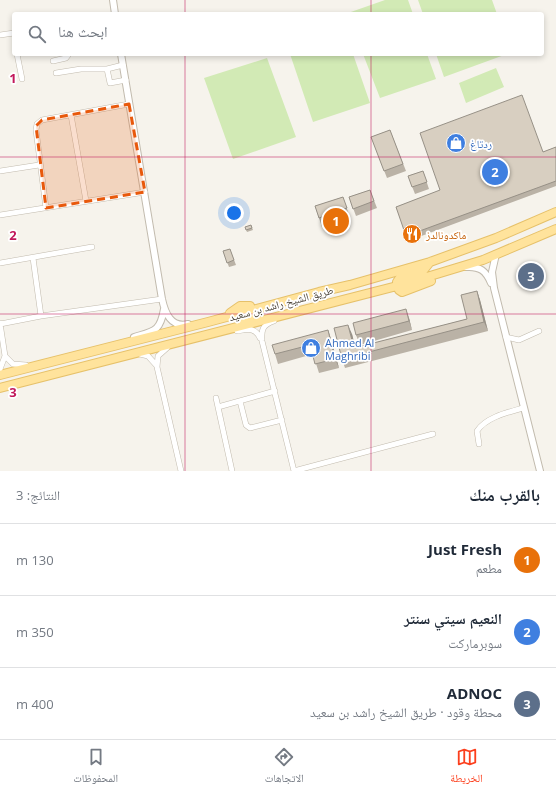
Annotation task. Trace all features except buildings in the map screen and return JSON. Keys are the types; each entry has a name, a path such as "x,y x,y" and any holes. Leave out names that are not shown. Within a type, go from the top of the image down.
{"main road":[{"name":"طريق الشيخ راشد بن سعيد","path":"0,375 208,322 251,309 350,285 430,262 496,238 556,212"},
{"name":"طريق الشيخ راشد بن سعيد","path":"0,388 397,286 457,268 496,254 556,229"},
{"path":"397,286 398,280 422,272 430,262"},
{"path":"224,330 251,319 253,316 251,309"}],"street":[{"path":"113,0 114,12"},
{"path":"0,35 12,34"},
{"path":"17,56 22,79"},
{"path":"53,61 66,58 68,56"},
{"path":"121,56 164,309 169,318 179,324 208,322"},
{"path":"56,73 81,69 107,69 123,65"},
{"path":"107,69 110,83 126,80"},
{"path":"46,208 39,164 36,130 38,124 42,120 129,104"},
{"path":"71,115 86,201"},
{"path":"0,171 39,164"},
{"path":"0,215 144,192"},
{"path":"0,263 92,247"},
{"path":"496,254 492,272 494,288 540,471"},
{"path":"33,258 41,316"},
{"path":"457,268 477,267 483,270 487,274 494,288"},
{"path":"0,369 5,356 0,323 162,299"},
{"path":"120,344 127,340 155,331 162,321 164,309"},
{"path":"289,313 264,326 261,332 274,392 294,471 433,434"},
{"path":"224,330 252,329 257,333 262,341"},
{"path":"506,337 519,340 539,331"},
{"path":"174,344 159,353 157,367 181,471"},
{"path":"137,353 148,356 157,367"},
{"path":"5,356 10,362 18,366 57,360"},
{"path":"218,407 274,392"},
{"path":"216,398 232,471"},
{"path":"240,401 246,425 250,428 282,420"},
{"path":"479,444 477,431 480,427 495,418 524,408"}],"highlighted area":[{"path":"129,104 145,192 46,208 36,126 42,120"}],"green space":[{"path":"385,0 408,0 412,12 351,12"},
{"path":"418,0 492,0 496,12 422,12"},
{"path":"291,56 354,56 370,103 313,122"},
{"path":"364,56 428,56 436,79 380,98"},
{"path":"437,56 502,56 444,77"},
{"path":"267,58 296,137 233,159 204,78"},
{"path":"496,68 504,87 466,103 459,83"}],"place":[{"name":"ردتاغ","path":"456,143"},
{"name":"النعيم سيتي سنتر","path":"495,172"},
{"name":"Just Fresh","path":"336,221"},
{"name":"ماكدونالدز","path":"412,234"},
{"name":"ADNOC","path":"531,276"},
{"name":"Ahmed Al Maghribi","path":"311,348"}]}
